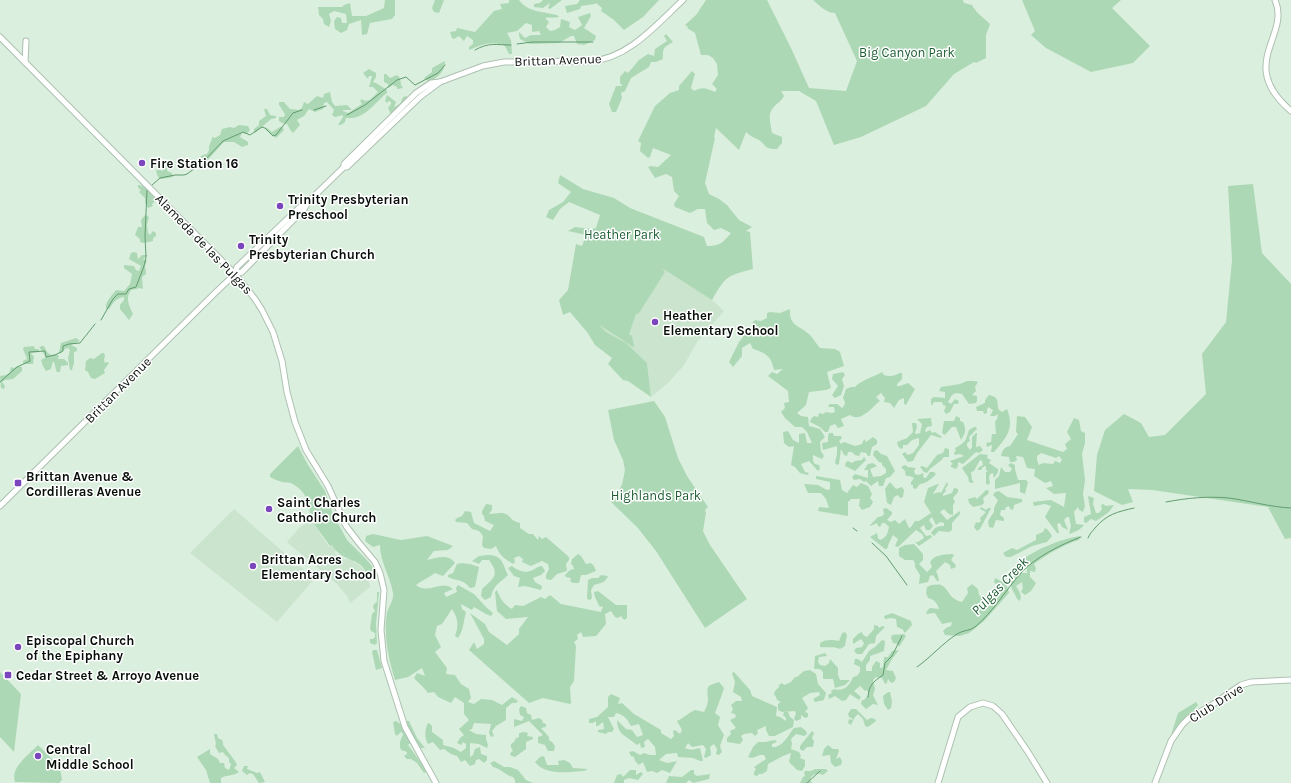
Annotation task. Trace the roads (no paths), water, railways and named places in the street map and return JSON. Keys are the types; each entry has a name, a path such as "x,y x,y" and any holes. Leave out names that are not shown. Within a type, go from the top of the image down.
{"main road":[{"name":"Brittan Avenue","path":"0,506 236,274 242,272 344,167 347,167 420,97 440,82 483,66 504,62 591,61 610,58 624,52 636,43 683,0"},
{"path":"1275,0 1280,13 1281,21 1268,58 1267,71 1276,96 1291,111"},
{"name":"Alameda de las Pulgas","path":"0,37 236,274 262,310 273,332 282,361 287,392 295,422 306,450 328,486 346,526 375,562 380,573 384,590 381,630 384,661 405,727 436,783"},
{"path":"25,62 26,41"},
{"name":"Club Drive","path":"1156,783 1171,741 1189,718 1212,705 1241,685 1252,682 1291,680"},
{"path":"938,783 958,717 970,707 983,703 993,706 1002,714 1028,752 1046,783"}],"waterway":[{"path":"517,44 532,42 593,42"},
{"path":"475,50 489,45 511,45"},
{"path":"347,115 365,105 397,80 406,77 415,85 438,73 445,65"},
{"path":"314,110 326,106"},
{"path":"152,185 160,178 187,174 202,163 223,141 243,132 250,135 262,127 273,136 276,135 293,113 302,110"},
{"path":"101,320 113,299 118,294 126,294 129,289 136,287 144,266 146,257 145,236 147,190"},
{"path":"0,382 17,367 30,361 29,352 45,351 46,357 55,355 63,351 63,346 80,343 95,324"},
{"name":"Pulgas Creek","path":"1166,502 1182,499 1221,497 1291,508"},
{"name":"Pulgas Creek","path":"1088,538 1099,523 1108,517 1117,512 1134,508"},
{"path":"853,528 857,531"},
{"name":"Pulgas Creek","path":"917,667 957,634 975,627 993,608 1021,573 1033,562 1065,543 1081,537"},
{"path":"872,543 886,556 907,585"},
{"name":"Pulgas Creek","path":"868,697 874,682 883,675 885,663 892,656 902,636"},
{"name":"Pulgas Creek","path":"807,783 820,771"}],"place":[{"name":"Fire Station 16","path":"142,163"},
{"name":"Trinity Presbyterian Preschool","path":"280,206"},
{"name":"Trinity Presbyterian Church","path":"241,246"},
{"name":"Heather Elementary School","path":"655,322"},
{"name":"Brittan Avenue & Cordilleras Avenue","path":"18,483"},
{"name":"Saint Charles Catholic Church","path":"269,509"},
{"name":"Brittan Acres Elementary School","path":"253,566"},
{"name":"Episcopal Church of the Epiphany","path":"18,647"},
{"name":"Cedar Street & Arroyo Avenue","path":"8,675"},
{"name":"Central Middle School","path":"38,756"}],"park label":[{"name":"Big Canyon Park","path":"907,52"},
{"name":"Heather Park","path":"622,234"},
{"name":"Highlands Park","path":"656,495"}]}
